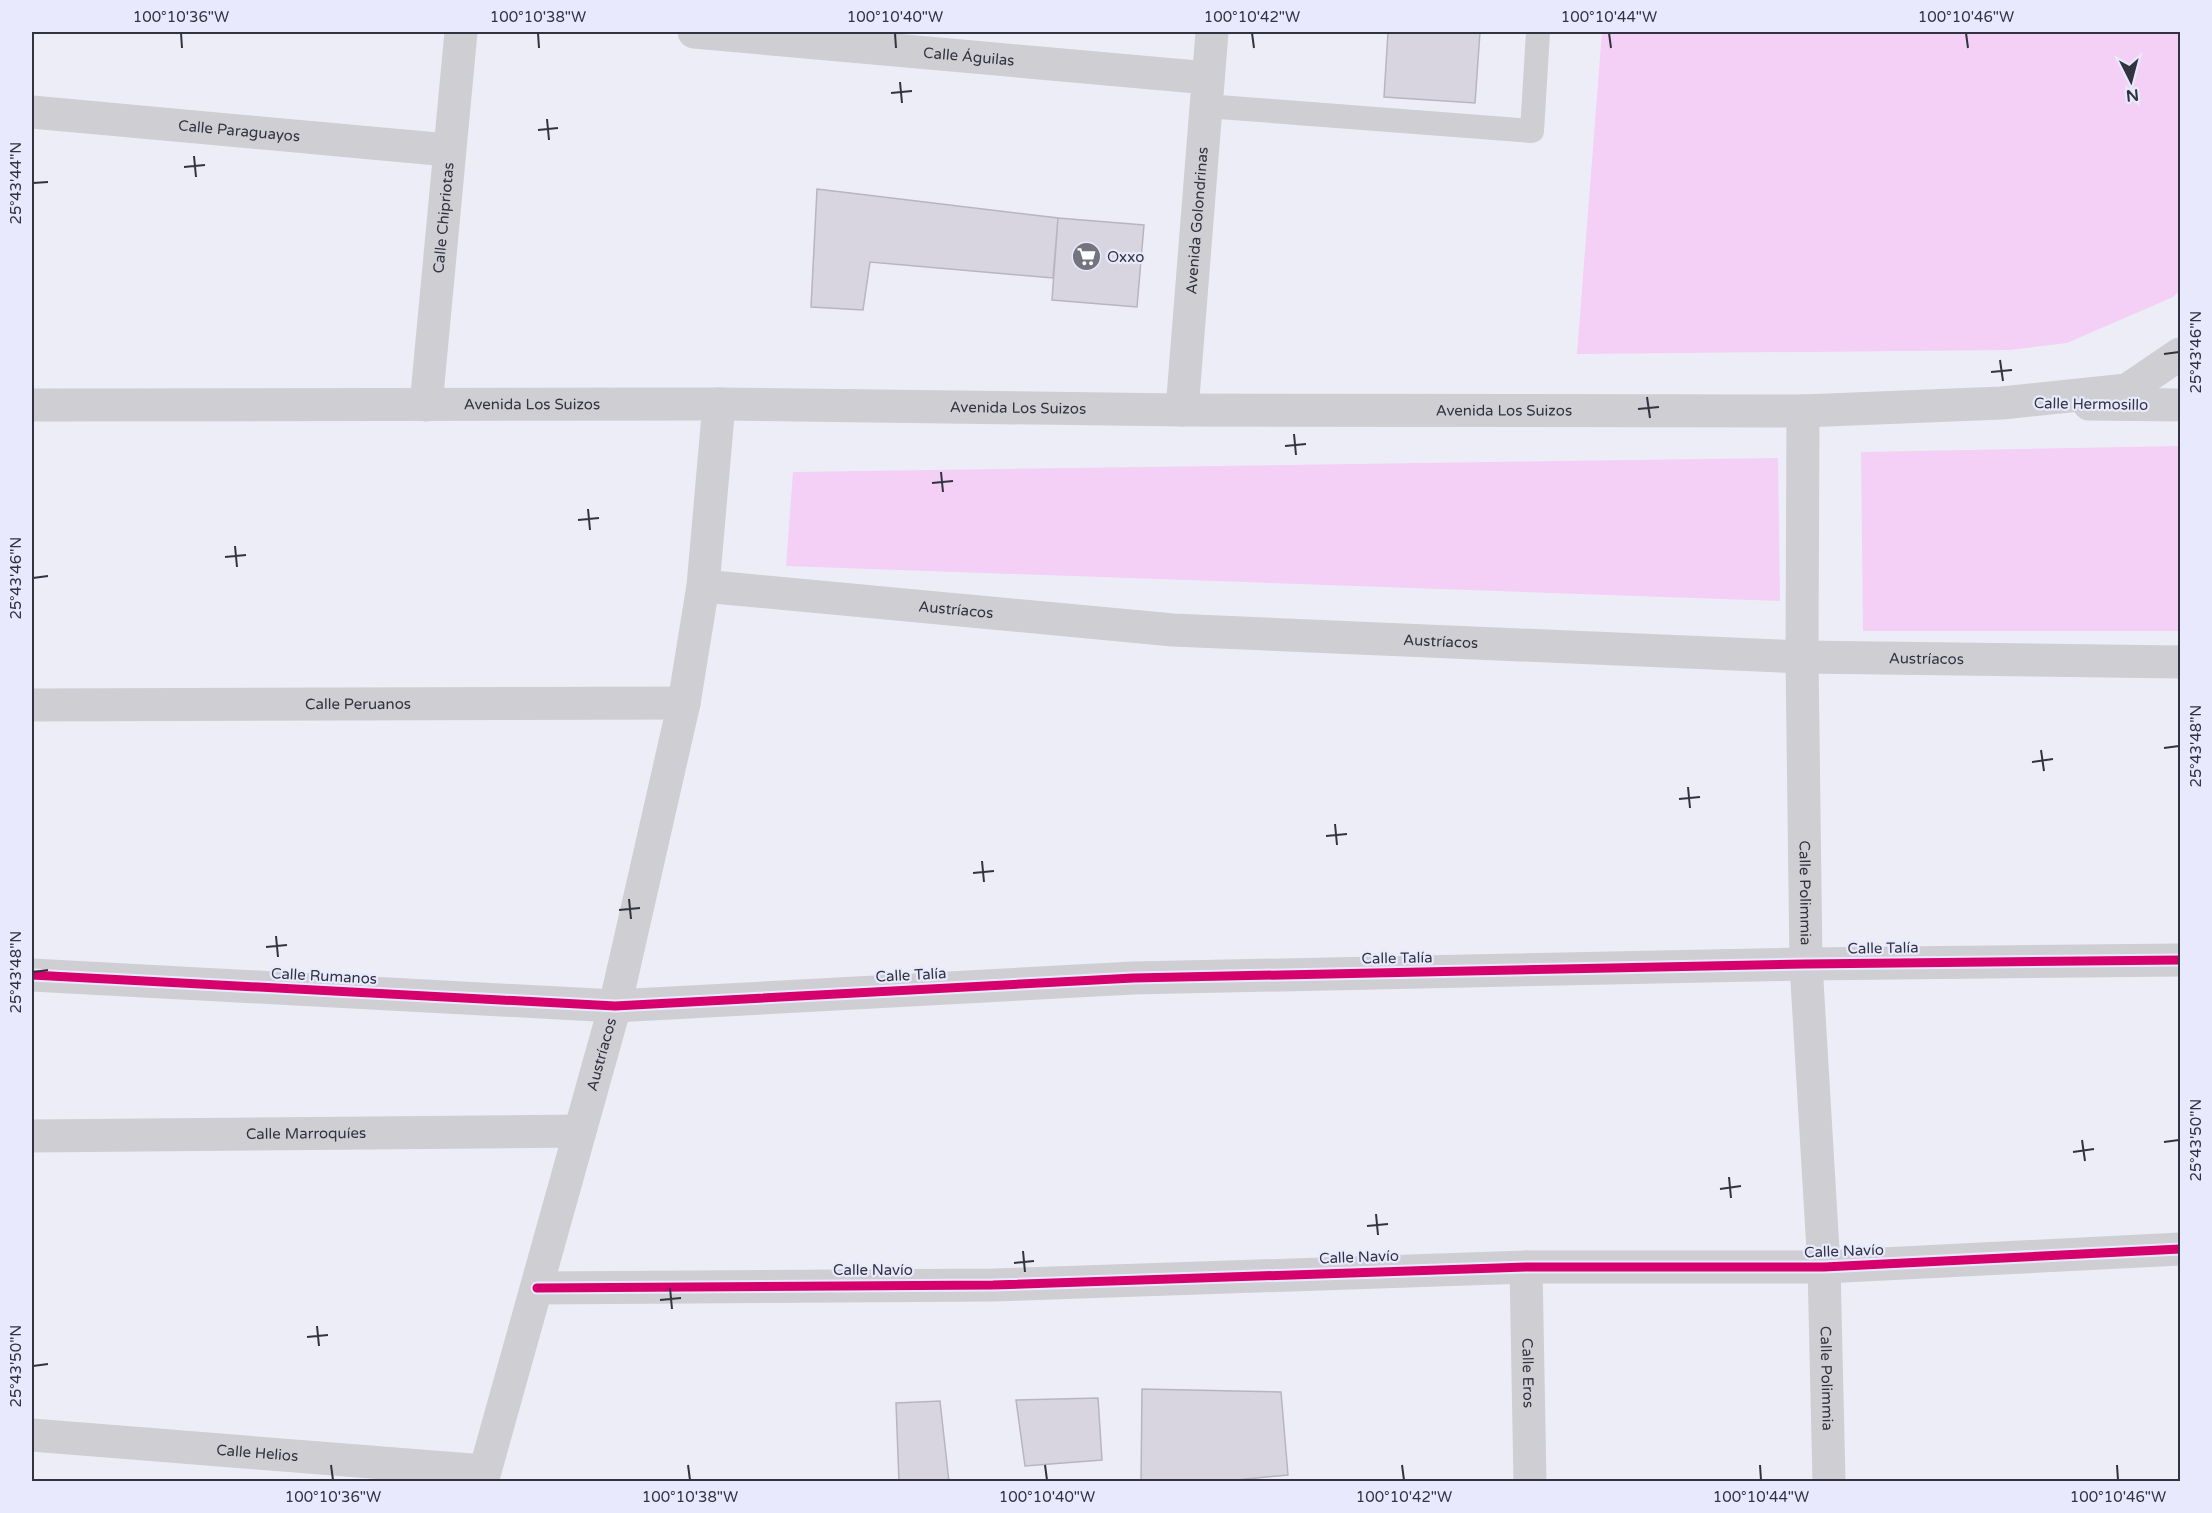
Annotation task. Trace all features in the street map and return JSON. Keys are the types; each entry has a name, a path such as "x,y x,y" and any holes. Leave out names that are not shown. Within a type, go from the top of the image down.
{"street":[{"name":"Calle Chipriotas","path":"426,405 448,150 461,32"},
{"name":"Calle Águilas","path":"694,32 1207,92"},
{"name":"Avenida Golondrinas","path":"1182,410 1212,32"},
{"name":"Calle Paraguayos","path":"32,112 448,150"},
{"path":"2002,403 2127,390 2181,354"},
{"name":"Avenida Los Suizos","path":"32,405 719,404 1182,410 1803,411 2002,403"},
{"name":"Calle Hermosillo","path":"2002,403 2181,405"},
{"name":"Austríacos","path":"483,1476 615,1006 684,703 703,586 719,404"},
{"name":"Calle Polimmia","path":"1803,411 1802,657 1806,964 1824,1267 1829,1482"},
{"name":"Austríacos","path":"703,586 1173,630 1802,657 2181,662"},
{"name":"Calle Peruanos","path":"32,705 684,703"},
{"name":"Calle Talía","path":"615,1006 1132,978 1806,964 2181,960"},
{"name":"Calle Rumanos","path":"32,975 615,1006"},
{"name":"Calle Marroquíes","path":"32,1136 580,1131"},
{"name":"Calle Navío","path":"537,1288 993,1285 1526,1267 1824,1267 2181,1249"},
{"name":"Calle Eros","path":"1526,1267 1530,1482"},
{"name":"Calle Helios","path":"32,1435 483,1476"}],"lane":[{"path":"1207,92 1532,131 1538,32"}],"shaded area":[{"path":"1602,32 2180,32 2180,290 2173,297 2067,343 2010,350 1577,354"},
{"path":"2180,446 2180,631 1863,631 1861,452"},
{"path":"1778,458 1780,601 786,566 793,472"}],"building":[{"path":"1388,32 1480,32 1475,103 1384,97"},
{"path":"817,189 1058,218 1053,278 870,262 863,310 811,307"},
{"path":"1058,218 1144,225 1137,307 1052,300"},
{"path":"1142,1389 1281,1392 1288,1475 1215,1482 1141,1482"},
{"path":"1098,1398 1102,1460 1025,1466 1016,1400"},
{"path":"940,1401 949,1482 899,1482 896,1403"}],"cycle path":[{"path":"32,975 615,1006 1133,978 1806,964 2180,960"},
{"path":"537,1288 993,1285 1526,1267 1824,1267 2180,1249"}],"place":[{"name":"Oxxo","path":"1086,257"}]}
